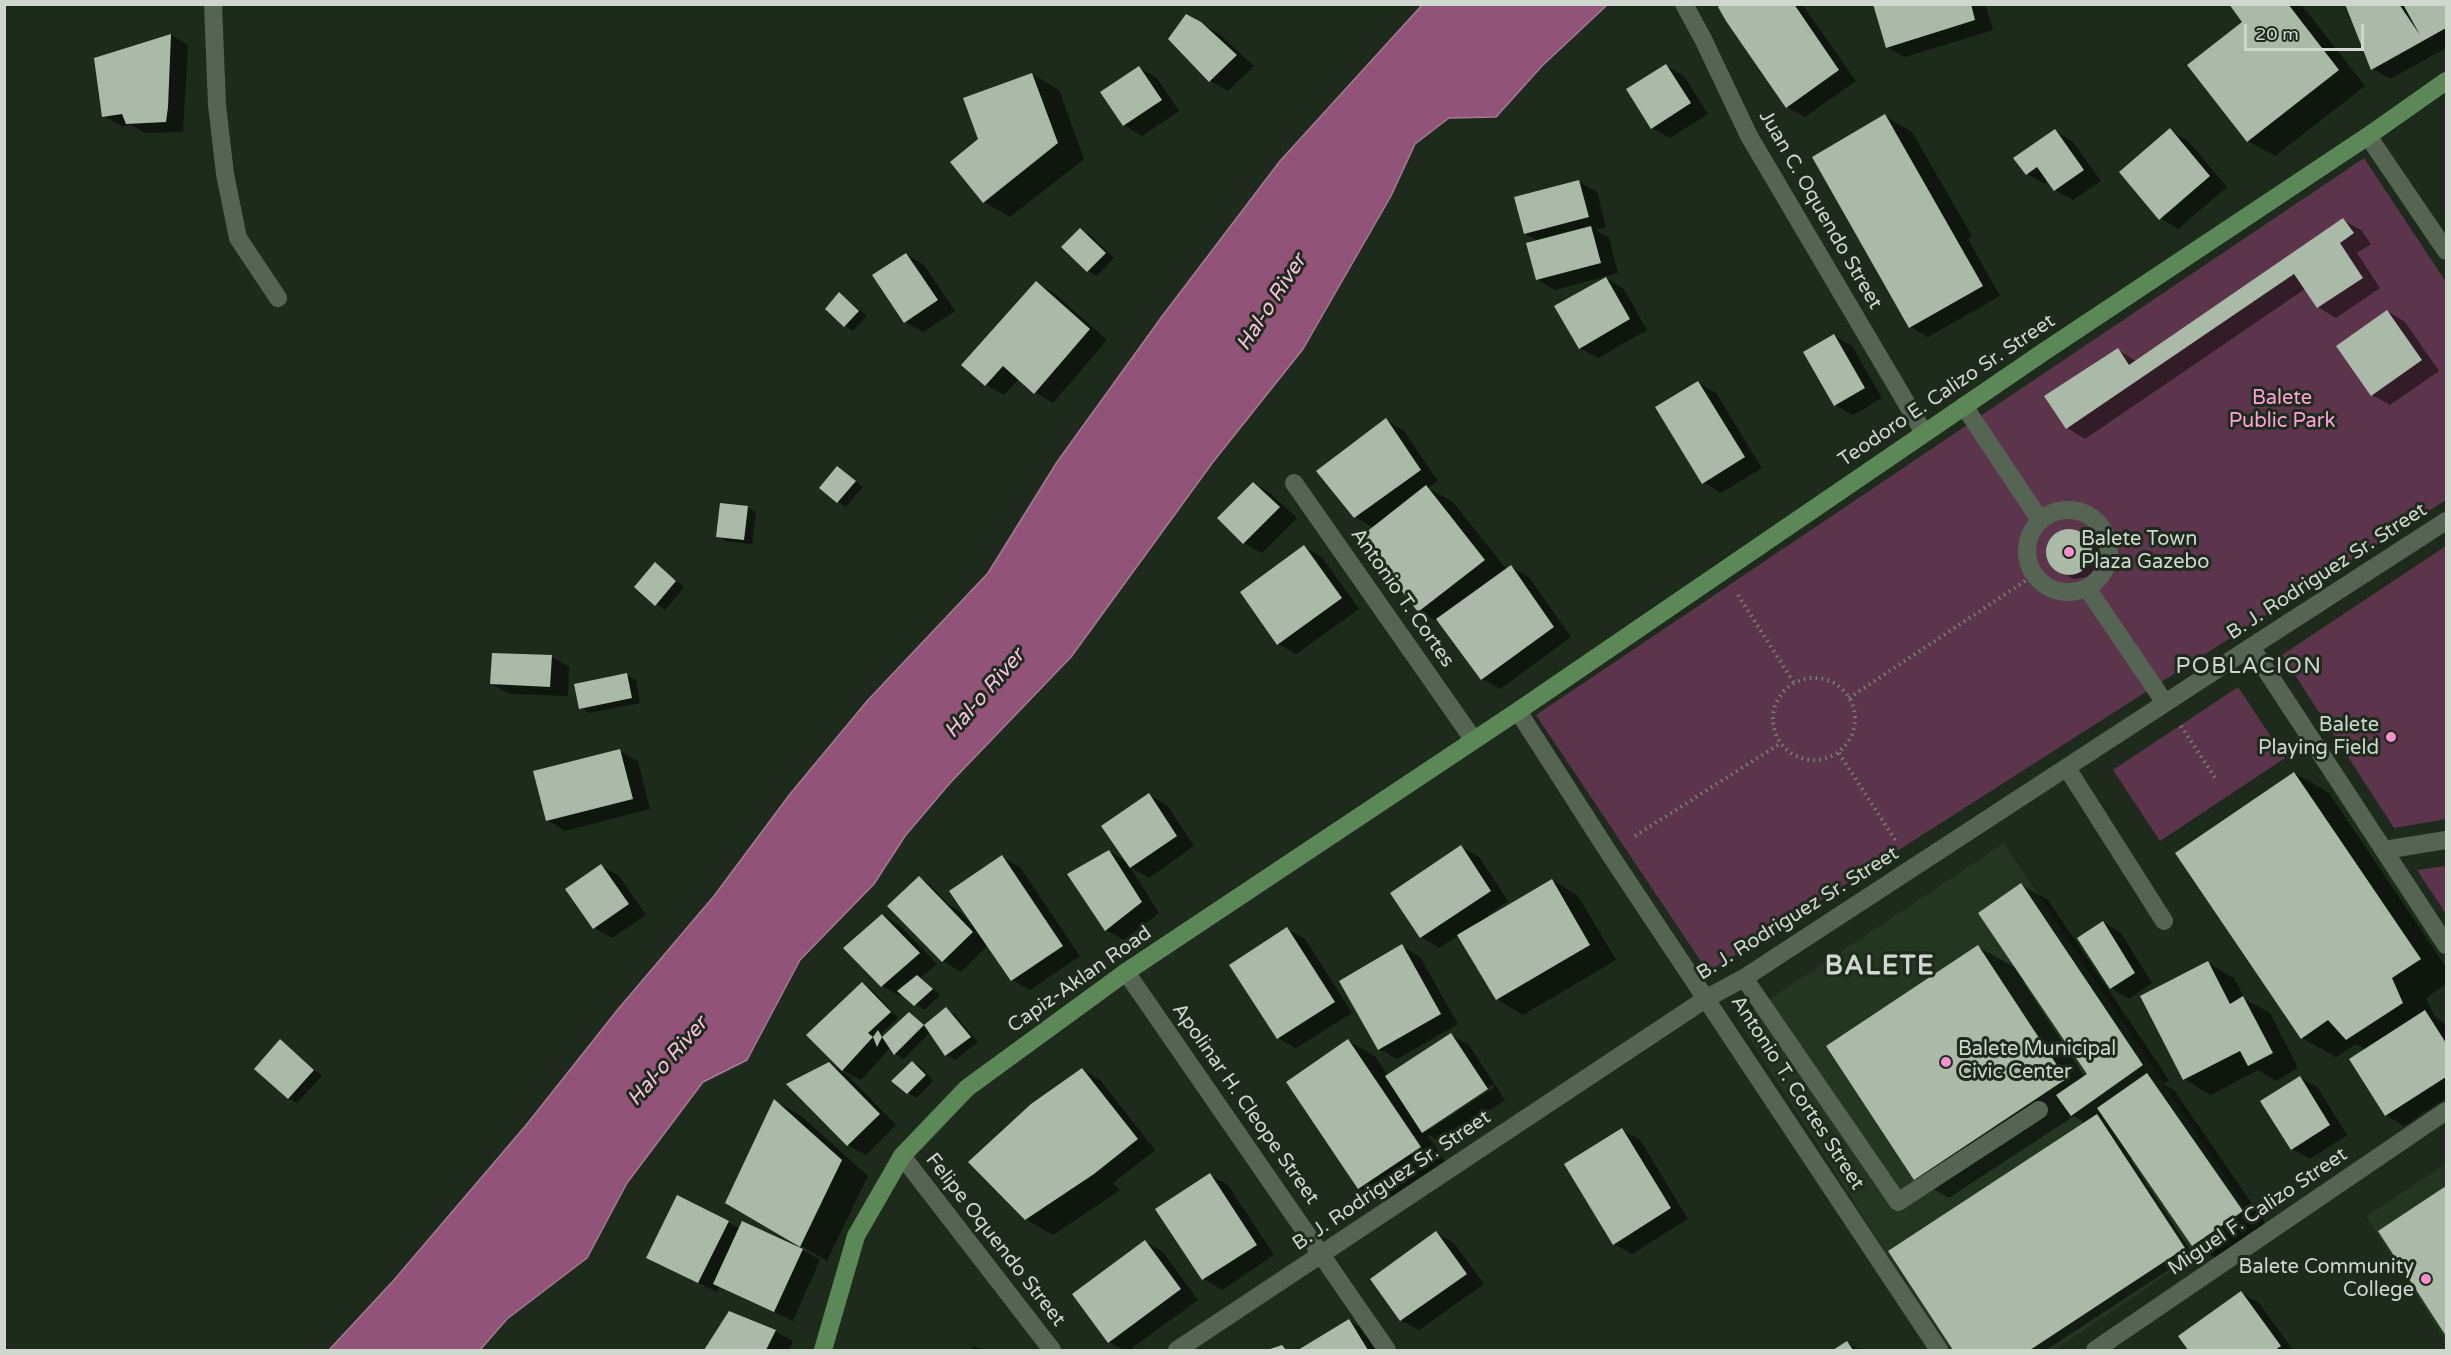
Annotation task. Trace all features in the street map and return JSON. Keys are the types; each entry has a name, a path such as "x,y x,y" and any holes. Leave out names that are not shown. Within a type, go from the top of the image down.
{"main road":[{"name":"Teodoro E. Calizo Sr. Street","path":"1473,739 1518,711 1722,570 2368,136 2446,81"},
{"name":"Capiz-Aklan Road","path":"823,1350 856,1236 902,1156 967,1088 1126,972 1473,739"}],"street":[{"path":"213,4 217,105 225,174 238,238 278,298"},
{"name":"Juan C. Oquendo Street","path":"1684,4 1749,136 1924,433"},
{"path":"2368,136 2446,251"},
{"path":"1964,406 2040,520"},
{"name":"Antonio T. Cortes","path":"1294,483 1473,739"},
{"path":"2068,509 2082,511 2104,528 2109,547 2107,567 2099,579 2087,588 2066,593 2045,585 2034,575 2026,553 2028,540 2040,520 2056,511 2068,509"},
{"name":"B. J. Rodriguez Sr. Street","path":"1177,1350 1707,998 1744,978 2446,521"},
{"path":"2087,588 2165,703"},
{"path":"2251,647 2446,945"},
{"name":"Antonio T. Cortes Street","path":"1518,711 1609,853 1940,1350"},
{"path":"2067,768 2164,921"},
{"path":"2384,850 2446,840"},
{"name":"Apolinar H. Cleope Street","path":"1126,972 1388,1350"},
{"path":"1744,978 1898,1202 2039,1110"},
{"name":"Miguel F. Calizo Street","path":"2095,1350 2446,1111"},
{"name":"Felipe Oquendo Street","path":"902,1156 1052,1350"}],"path":[{"path":"1722,570 1794,683"},
{"path":"1849,698 2034,575"},
{"path":"1819,678 1843,689 1849,698 1855,712 1855,724 1851,736 1839,753 1827,759 1807,760 1788,752 1775,733 1773,719 1775,705 1782,693 1794,683 1819,678"},
{"path":"2165,703 2216,779"},
{"path":"1609,853 1781,742"},
{"path":"1839,753 1913,868"}],"shaded area":[{"path":"2004,843 2252,1217 2055,1350 1948,1350 1738,1020"},
{"name":"Balete Community College","path":"2446,1164 2446,1342 2366,1216"}],"green space":[{"name":"Balete Public Park","path":"2364,158 2446,282 2446,500 1708,972 1536,715"},
{"name":"Balete Playing Field","path":"2446,546 2446,819 2394,828 2282,655"},
{"path":"2238,687 2285,758 2160,841 2113,770"},
{"path":"2446,866 2446,914 2417,870"}],"water":[{"name":"Hal-o River","path":"1423,4 1607,5 1542,66 1496,117 1449,118 1415,144 1391,196 1303,349 1213,462 1071,657 950,783 905,836 874,884 800,960 747,1060 703,1082 627,1183 587,1258 507,1319 480,1350 329,1350 394,1280 527,1124 619,1008 714,896 790,794 868,700 988,573 1057,462 1163,315 1280,161"}],"building":[{"path":"1721,4 1794,4 1839,70 1786,108 1726,21 1718,7"},
{"path":"1873,4 1971,4 1975,20 1886,48"},
{"path":"2229,4 2288,4 2339,70 2247,142 2187,65 2242,22"},
{"path":"2345,4 2399,4 2420,35 2404,6 2446,5 2446,28 2371,70"},
{"path":"1186,14 1201,22 1237,55 1209,82 1168,39"},
{"path":"171,34 166,122 126,124 122,114 102,117 94,58"},
{"path":"1666,64 1691,103 1651,129 1626,89"},
{"path":"1139,66 1162,100 1123,126 1100,92"},
{"path":"1032,73 1058,143 983,203 950,162 978,139 963,98"},
{"path":"1885,114 1983,286 1909,328 1812,157"},
{"path":"2170,128 2210,176 2159,220 2119,172"},
{"path":"2055,129 2084,170 2054,191 2037,167 2026,175 2013,158"},
{"path":"1579,180 1589,217 1524,234 1514,197"},
{"path":"2343,218 2354,233 2340,243 2363,278 2317,308 2294,274 2066,429 2044,396 2118,348 2129,365"},
{"path":"1591,226 1601,263 1536,280 1526,243"},
{"path":"1080,228 1106,253 1087,272 1061,247"},
{"path":"906,253 938,300 904,323 872,275"},
{"path":"1606,277 1630,319 1579,349 1554,306"},
{"path":"1036,281 1090,329 1034,394 1003,366 985,386 961,365"},
{"path":"839,292 859,311 844,327 825,309"},
{"path":"2387,310 2422,360 2371,396 2336,346"},
{"path":"1834,334 1865,388 1834,406 1803,352"},
{"path":"1698,381 1745,457 1702,484 1655,407"},
{"path":"1386,418 1421,470 1354,518 1316,471"},
{"path":"837,466 856,481 837,503 819,488"},
{"path":"1253,482 1280,507 1243,544 1217,518"},
{"path":"1426,485 1485,560 1418,612 1360,537"},
{"path":"720,503 748,506 744,540 716,537"},
{"name":"Balete Town Plaza Gazebo","path":"2069,529 2085,536 2092,552 2085,568 2069,575 2053,568 2046,552 2053,536"},
{"path":"1304,545 1342,598 1277,645 1240,592"},
{"path":"655,562 676,581 655,606 634,587"},
{"path":"1511,565 1554,627 1481,680 1436,619"},
{"path":"492,653 552,655 550,687 490,684"},
{"path":"627,673 632,698 579,709 574,684"},
{"path":"620,749 633,799 546,821 533,771"},
{"path":"2294,772 2421,959 2392,978 2403,1003 2346,1040 2328,1020 2301,1039 2175,853"},
{"path":"1149,793 1177,836 1130,868 1101,826"},
{"path":"1461,845 1491,891 1420,938 1390,893"},
{"path":"1109,850 1142,902 1105,931 1067,874"},
{"path":"1002,855 1063,946 1011,981 949,891"},
{"path":"601,864 629,904 593,929 565,889"},
{"path":"919,876 973,932 942,962 887,906"},
{"path":"1552,879 1590,945 1496,1000 1457,935"},
{"path":"2021,883 2143,1065 2071,1116 2056,1095 2087,1074 1978,913"},
{"path":"882,914 920,953 881,987 843,948"},
{"path":"2103,921 2135,973 2110,989 2077,938"},
{"path":"1287,927 1335,1002 1277,1039 1229,965"},
{"path":"1402,944 1441,1014 1378,1050 1339,981"},
{"name":"Balete Municipal Civic Center","path":"1978,945 2066,1079 1914,1180 1826,1046"},
{"path":"2208,961 2230,1004 2243,996 2273,1053 2248,1066 2240,1051 2183,1080 2140,996"},
{"path":"917,975 933,989 914,1006 897,991"},
{"path":"862,982 891,1012 868,1033 873,1037 842,1071 806,1035"},
{"path":"946,1007 971,1037 945,1056 924,1025"},
{"path":"2425,1010 2446,1043 2446,1077 2385,1116 2349,1059"},
{"path":"909,1012 924,1025 894,1055 882,1037"},
{"path":"878,1030 882,1037 877,1047 873,1037"},
{"path":"1451,1033 1488,1089 1422,1133 1385,1076"},
{"path":"280,1039 314,1070 288,1099 254,1069"},
{"path":"1348,1039 1421,1147 1358,1189 1286,1082"},
{"path":"912,1061 926,1075 907,1094 891,1081"},
{"path":"829,1062 880,1114 847,1146 786,1084"},
{"path":"1082,1068 1138,1139 1094,1174 1025,1220 968,1162 1031,1104"},
{"path":"2147,1073 2243,1211 2192,1246 2097,1108"},
{"path":"2300,1076 2330,1125 2291,1150 2260,1101"},
{"path":"774,1099 842,1160 800,1247 725,1203"},
{"path":"2097,1114 2185,1248 2030,1350 1953,1350 1888,1251"},
{"path":"1622,1128 1671,1208 1613,1245 1564,1164"},
{"path":"1210,1173 1257,1245 1202,1280 1155,1209"},
{"name":"Balete Community College","path":"2446,1186 2446,1336 2378,1231"},
{"path":"677,1195 729,1221 698,1283 646,1258"},
{"path":"742,1221 803,1249 774,1312 713,1284"},
{"path":"1436,1231 1467,1274 1400,1321 1370,1279"},
{"path":"1145,1240 1181,1289 1108,1343 1072,1294"},
{"path":"2241,1291 2281,1346 2275,1350 2188,1350 2178,1336"},
{"path":"729,1311 776,1330 766,1350 704,1350"},
{"path":"1349,1319 1368,1350 1298,1350"},
{"path":"1847,1341 1853,1350 1833,1350"},
{"path":"1282,1345 1286,1350 1267,1350"}],"place":[{"name":"Balete Town Plaza Gazebo","path":"2069,552"},
{"name":"Balete Playing Field","path":"2391,737"},
{"name":"Balete Municipal Civic Center","path":"1946,1062"},
{"name":"Balete Community College","path":"2426,1279"}],"district":[{"name":"POBLACION","path":"2249,667"},
{"name":"BALETE","path":"1880,967"}]}
